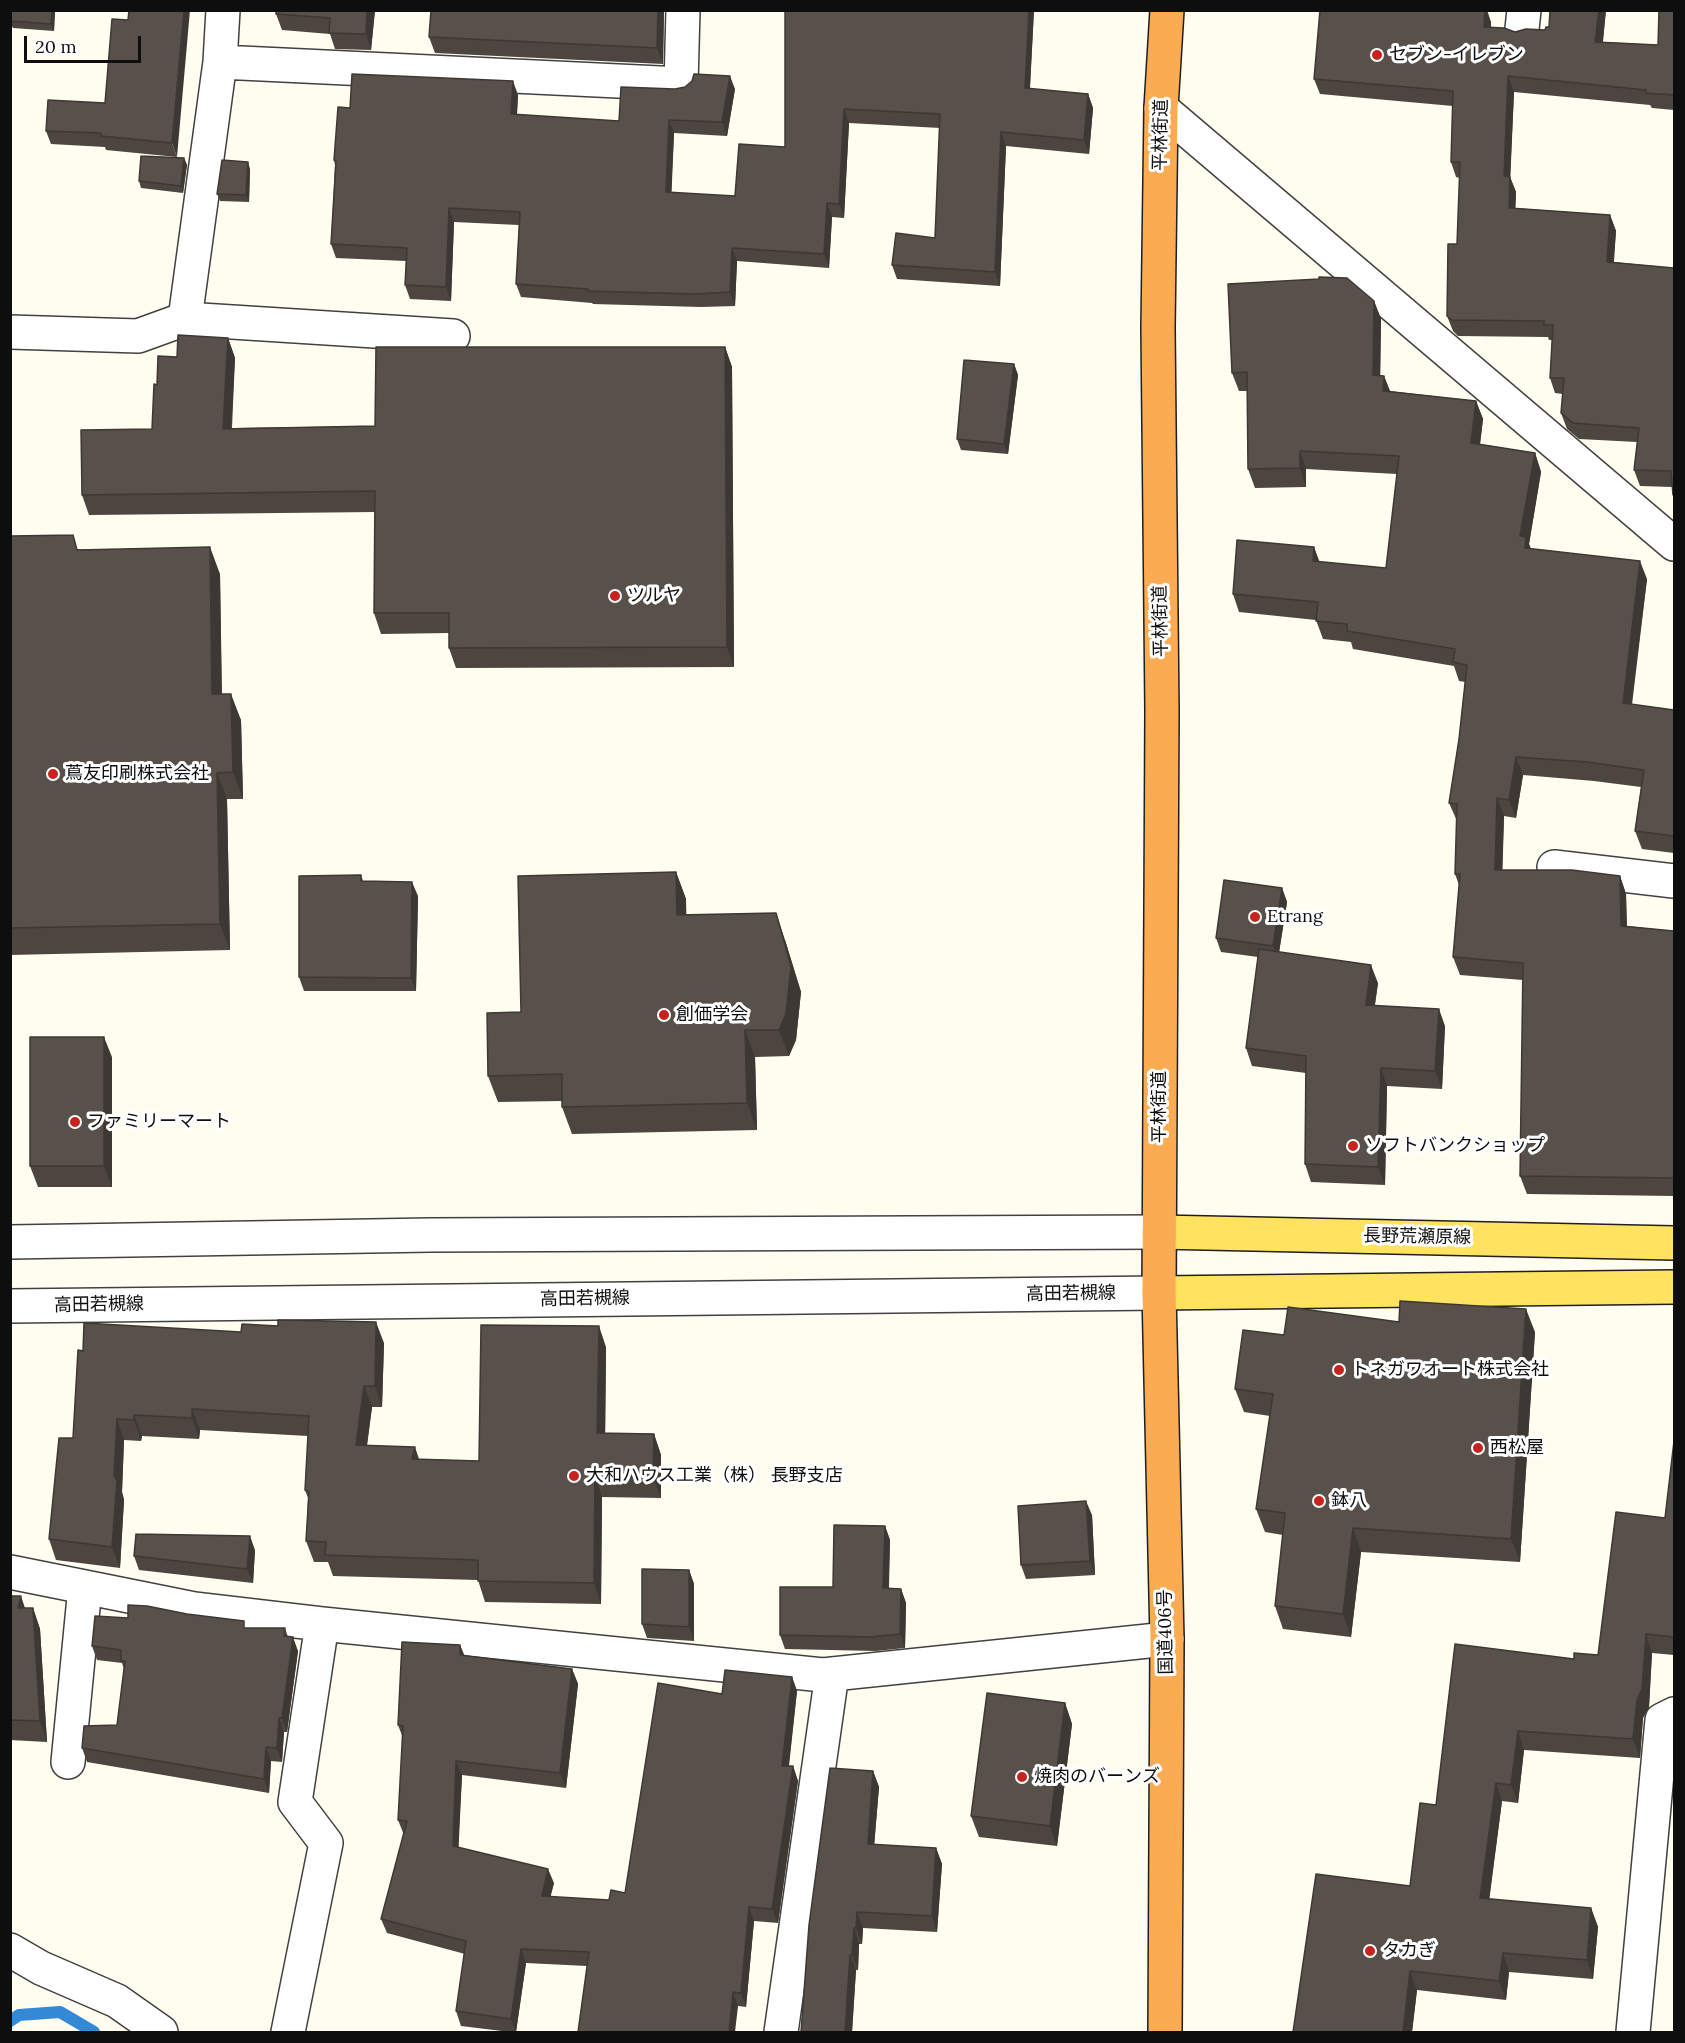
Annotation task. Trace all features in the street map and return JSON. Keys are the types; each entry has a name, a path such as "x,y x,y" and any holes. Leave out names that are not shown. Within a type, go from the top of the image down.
{"highway":[{"name":"平林街道","path":"1159,1232 1162,711 1158,328 1161,108 1167,10"},
{"name":"国道406号","path":"1159,1232 1167,1639 1165,2032"}],"main road":[{"name":"長野荒瀬原線","path":"1159,1232 1674,1243"},
{"path":"1159,1293 1674,1287"}],"street":[{"path":"185,319 220,62 223,10"},
{"path":"220,62 681,84 683,10"},
{"path":"1161,108 1674,544"},
{"path":"10,332 138,336 185,319 453,336"},
{"path":"1554,867 1674,881"},
{"path":"10,1242 384,1236 1159,1232"},
{"name":"高田若槻線","path":"10,1306 1159,1293"},
{"path":"10,1572 194,1609 822,1675 1167,1639"},
{"path":"68,1762 85,1587"},
{"path":"288,2032 326,1843 295,1802 322,1624"},
{"path":"781,2032 832,1674"},
{"path":"1633,2032 1662,1720 1674,1714"},
{"path":"10,1950 41,1968 117,2001 161,2032"}],"building":[{"path":"11,10 52,10 51,24 10,21"},
{"path":"129,10 184,10 172,143 101,136 101,133 46,131 48,100 105,103 112,19 128,20"},
{"path":"276,10 367,10 366,34 329,33 330,18 276,14"},
{"path":"431,10 658,10 657,48 429,37"},
{"path":"785,10 1029,10 1025,88 1088,94 1084,140 1001,132 995,272 892,265 896,233 935,238 940,114 844,109 839,204 827,203 824,254 732,248 730,292 696,294 588,291 588,289 516,284 520,212 449,208 446,287 405,285 407,248 331,244 338,107 350,108 352,74 513,81 511,114 619,121 621,87 675,89 685,87 692,81 694,74 730,76 722,122 669,120 666,192 735,196 739,144 785,147"},
{"path":"1320,10 1485,10 1484,27 1504,28 1515,32 1526,29 1545,30 1549,27 1550,10 1599,10 1595,42 1658,45 1659,10 1674,10 1674,95 1508,76 1504,176 1510,177 1509,208 1610,215 1607,262 1674,268 1674,495 1671,471 1634,470 1639,428 1573,423 1561,413 1564,378 1550,378 1553,325 1544,325 1544,321 1452,320 1447,316 1448,244 1457,244 1460,162 1451,162 1453,91 1314,79"},
{"path":"141,156 184,158 181,186 139,181"},
{"path":"222,160 248,162 246,195 217,194"},
{"path":"1319,277 1347,278 1374,301 1373,375 1384,376 1383,391 1476,401 1471,443 1535,453 1520,536 1526,537 1525,548 1640,561 1623,703 1674,710 1674,836 1635,831 1644,770 1587,762 1516,757 1509,800 1497,798 1495,870 1572,870 1620,876 1621,926 1674,931 1674,1178 1520,1176 1523,963 1453,957 1460,874 1455,874 1457,804 1449,803 1467,665 1453,662 1455,649 1347,631 1347,624 1316,621 1318,602 1233,594 1237,540 1314,547 1313,561 1386,568 1399,456 1300,451 1300,468 1248,469 1247,372 1232,373 1228,284 1319,279"},
{"path":"178,335 228,338 223,429 375,426 376,347 725,347 727,647 449,648 449,613 374,613 375,491 82,495 81,430 152,429 158,356 177,357"},
{"path":"964,360 1014,364 1004,444 957,439"},
{"path":"73,535 77,550 210,547 212,694 231,694 233,772 217,773 220,924 10,928 11,536"},
{"name":"創価学会","path":"676,872 677,915 776,913 791,966 786,1014 779,1030 745,1030 747,1103 562,1107 562,1074 488,1076 487,1013 521,1012 518,876"},
{"path":"361,875 361,881 412,882 411,978 299,977 299,876"},
{"path":"1224,880 1282,888 1273,946 1216,938"},
{"path":"1259,949 1371,965 1366,1005 1439,1009 1435,1071 1381,1068 1378,1167 1305,1164 1306,1056 1246,1048"},
{"name":"ファミリーマート","path":"30,1037 104,1037 104,1166 30,1166"},
{"path":"1400,1301 1526,1309 1511,1539 1353,1528 1343,1614 1275,1606 1285,1513 1256,1509 1273,1394 1235,1389 1243,1330 1284,1335 1288,1307 1399,1322"},
{"path":"278,1320 376,1322 375,1386 364,1386 356,1445 415,1447 412,1459 479,1461 481,1325 599,1326 597,1433 654,1434 653,1477 595,1476 594,1583 478,1581 478,1560 325,1555 326,1542 306,1541 309,1492 305,1490 309,1416 192,1409 192,1418 134,1415 134,1420 117,1419 114,1476 117,1480 112,1547 49,1539 59,1438 73,1438 78,1350 83,1351 84,1323 241,1332 242,1324 278,1326"},
{"path":"1674,1441 1674,1637 1646,1634 1642,1689 1637,1700 1633,1739 1518,1731 1511,1785 1496,1783 1480,1898 1591,1908 1587,1960 1503,1953 1499,1981 1410,1971 1403,2032 1293,2032 1316,1874 1410,1886 1420,1803 1436,1805 1455,1644 1574,1659 1574,1653 1598,1655 1616,1512 1665,1518"},
{"path":"1086,1501 1090,1561 1021,1565 1018,1506"},
{"path":"834,1525 885,1526 883,1588 901,1589 900,1634 871,1637 780,1635 780,1587 833,1587"},
{"path":"136,1534 250,1536 247,1569 134,1556"},
{"path":"642,1569 689,1570 689,1627 642,1624"},
{"path":"10,1596 21,1596 18,1608 33,1608 40,1721 10,1720"},
{"path":"128,1605 244,1621 244,1628 285,1628 284,1636 293,1637 282,1718 279,1718 277,1748 266,1747 264,1779 82,1748 84,1726 117,1725 125,1661 121,1661 121,1650 92,1646 95,1616 128,1618"},
{"path":"402,1642 460,1645 460,1655 572,1669 560,1773 456,1761 453,1846 548,1869 542,1896 609,1900 611,1890 625,1893 658,1683 722,1694 725,1670 792,1677 782,1766 793,1766 772,1909 749,1907 741,1993 733,1992 729,2032 578,2032 589,1952 521,1949 511,2019 456,2011 466,1941 381,1919 407,1821 398,1820 403,1726 398,1725"},
{"path":"987,1693 1065,1703 1050,1826 971,1816"},
{"path":"830,1768 873,1771 868,1844 936,1848 932,1916 857,1912 852,1955 850,1955 845,2032 801,2032 809,1925"}],"waterway":[{"path":"10,2021 19,2015 60,2012 94,2032"}],"place":[{"name":"セブン-イレブン","path":"1377,55"},
{"name":"ツルヤ","path":"615,596"},
{"name":"蔦友印刷株式会社","path":"53,774"},
{"name":"Etrang","path":"1255,917"},
{"name":"創価学会","path":"664,1015"},
{"name":"ファミリーマート","path":"75,1122"},
{"name":"ソフトバンクショップ","path":"1353,1146"},
{"name":"トネガワオート株式会社","path":"1339,1370"},
{"name":"西松屋","path":"1478,1448"},
{"name":"大和ハウス工業（株） 長野支店","path":"574,1476"},
{"name":"鉢八","path":"1319,1501"},
{"name":"焼肉のバーンズ","path":"1022,1777"},
{"name":"タカぎ","path":"1370,1951"}]}
